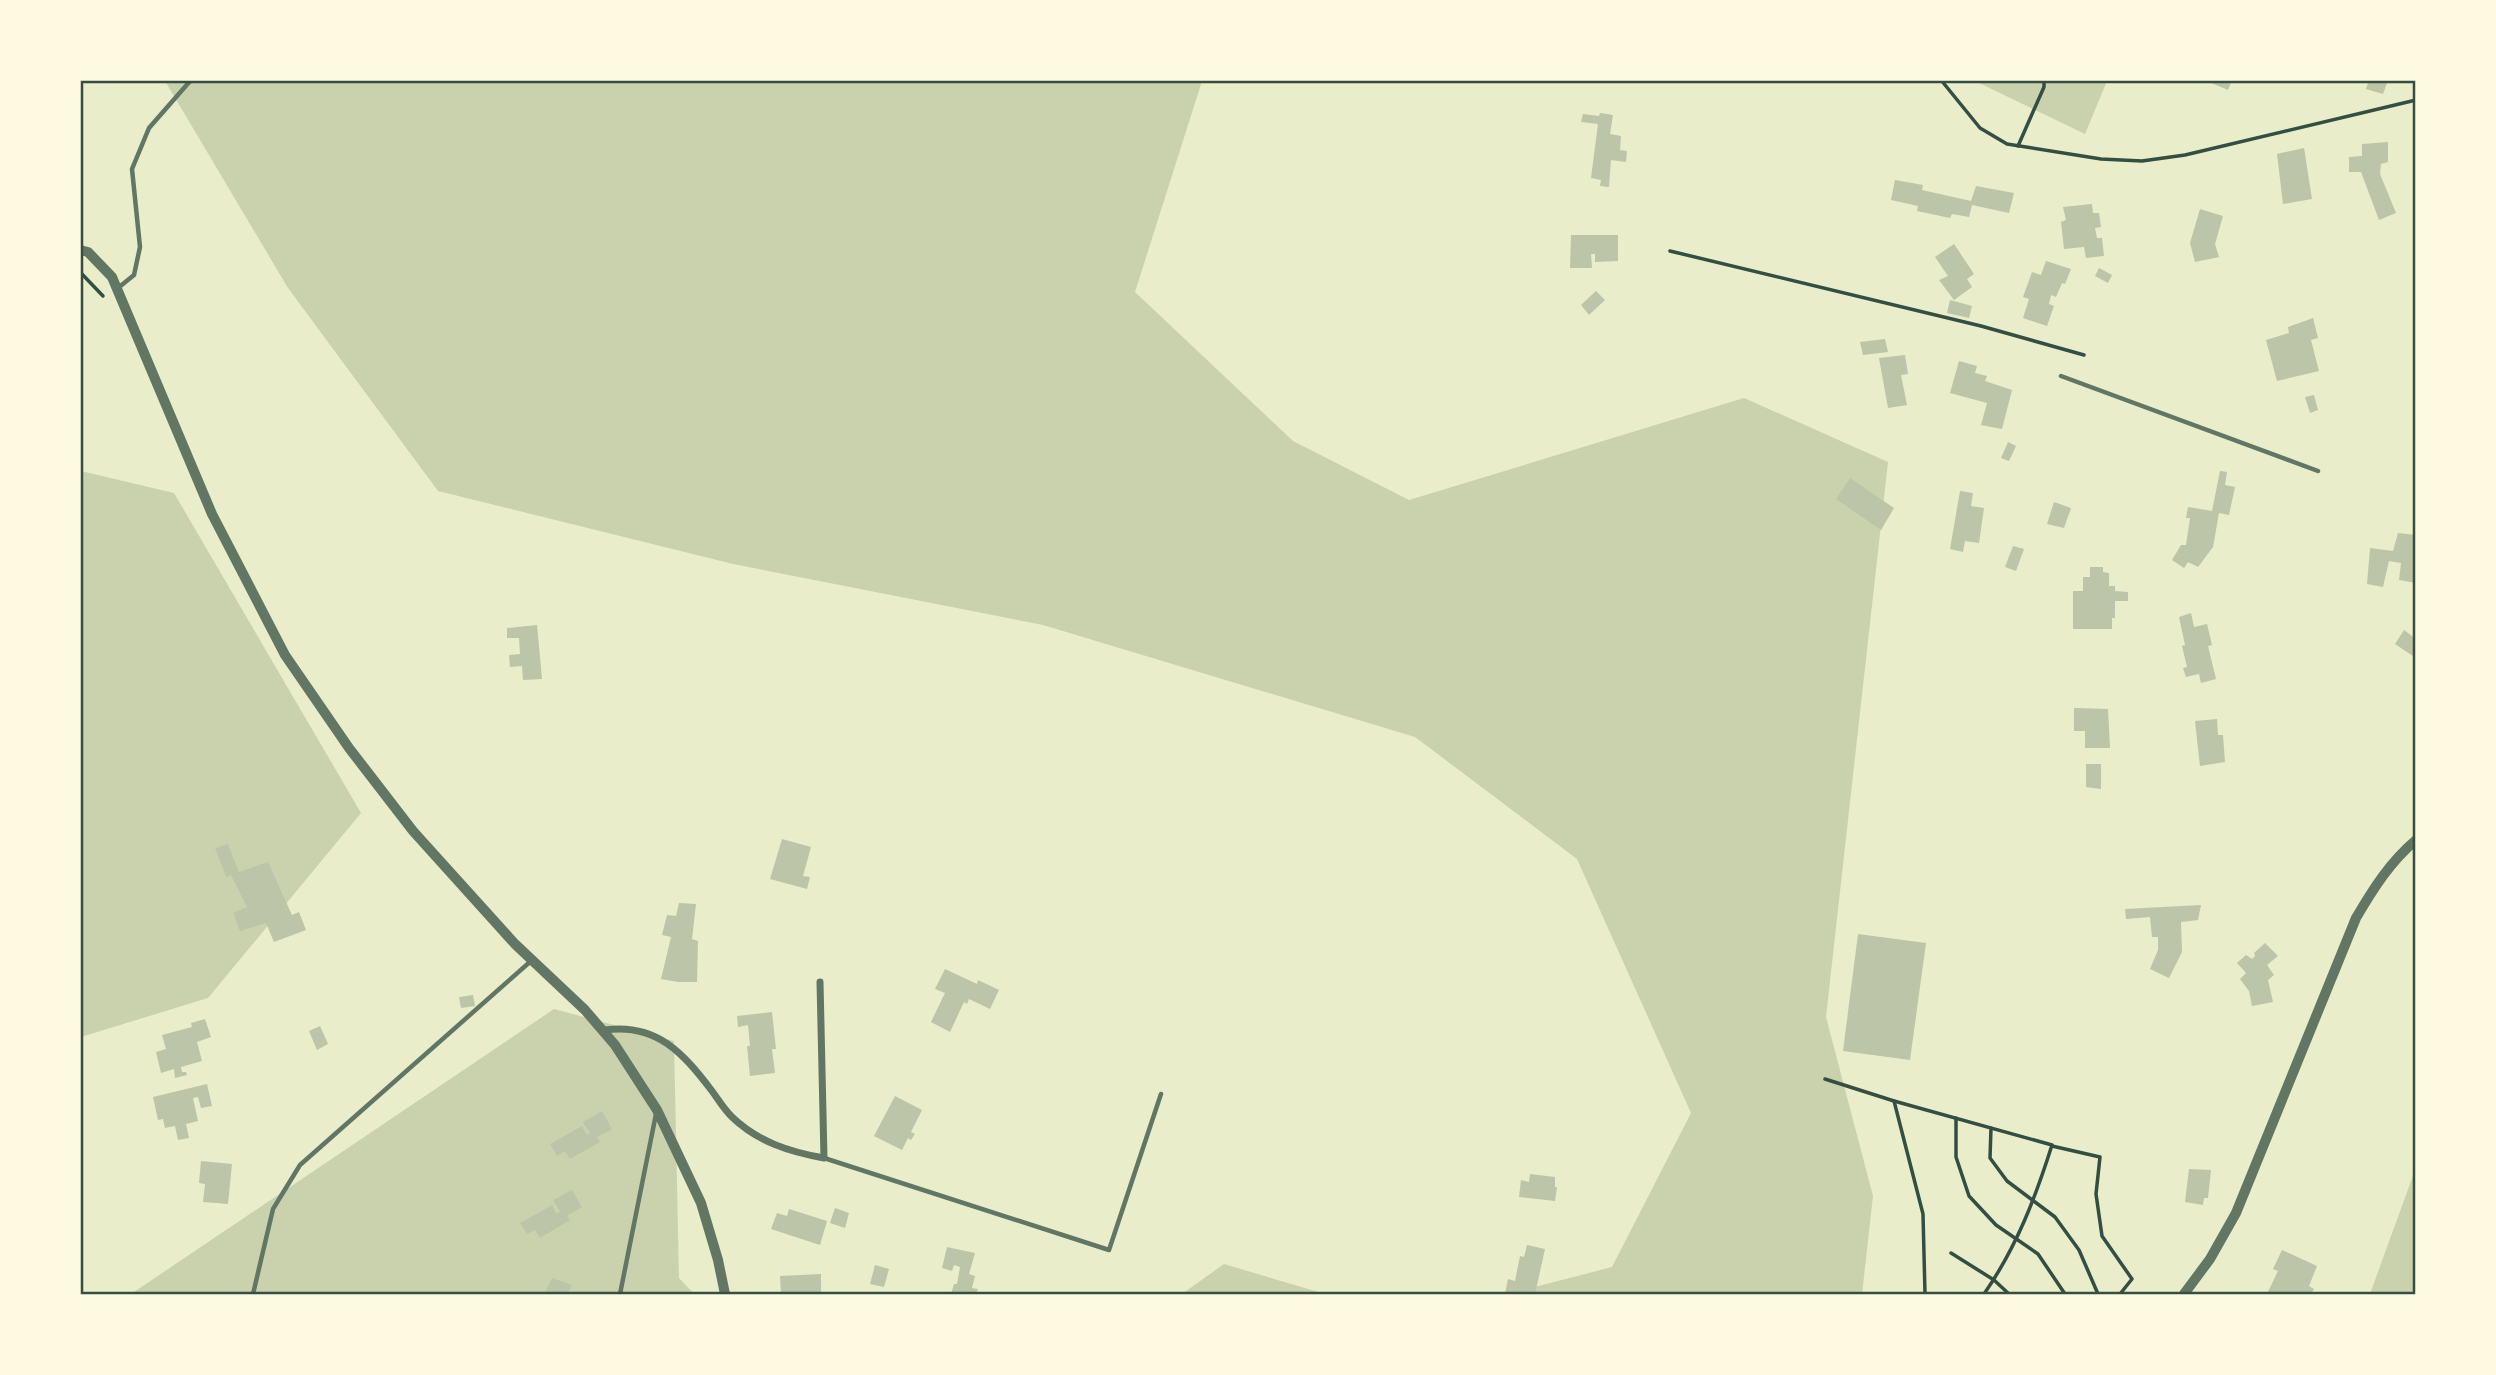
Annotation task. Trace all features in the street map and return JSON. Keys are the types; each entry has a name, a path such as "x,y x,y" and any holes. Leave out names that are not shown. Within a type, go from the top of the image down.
{"street":[{"path":"80,250 88,252 112,276 212,514 285,654 349,748 413,831 466,892 605,1030 657,1110 701,1203 725,1294"},
{"path":"2184,1294 2210,1259 2236,1213 2356,918 2378,881 2401,852 2416,840"},
{"path":"605,1030 625,1028 650,1035 671,1045 688,1059 731,1116 762,1140 795,1153 824,1158 820,982"}],"lane":[{"path":"117,288 134,275 140,247 132,169 149,128 191,80"},
{"path":"2061,376 2318,471"},
{"path":"253,1294 273,1209 300,1165 532,960"},
{"path":"824,1158 1109,1250 1161,1094"},
{"path":"621,1294 657,1110"}],"path":[{"path":"1941,80 1980,128 2007,144 2101,159 2141,161 2185,155 2416,100"},
{"path":"2018,146 2044,87 2044,80"},
{"path":"1670,251 1981,326 2084,355"},
{"path":"1825,1079 2052,1146 2100,1157 2096,1194 2102,1236 2132,1279 2120,1294"},
{"path":"1894,1101 1923,1214 1925,1294"},
{"path":"1956,1118 1956,1157 1969,1196 1996,1225 2038,1254 2065,1294"},
{"path":"1991,1128 1990,1158 2007,1181 2055,1217 2079,1250 2098,1294"},
{"path":"1984,1294 2018,1239 2035,1202 2052,1146"},
{"path":"1951,1253 1994,1280 2009,1294"}],"green space":[{"path":"165,81 1202,81 1135,292 1293,441 1409,500 1744,398 1888,462 1826,1017 1873,1196 1862,1294 1508,1294 1612,1267 1691,1113 1577,859 1415,737 1043,625 733,564 438,491 288,288"},
{"path":"1975,81 2107,81 2085,134"},
{"path":"81,471 174,493 361,813 208,998 81,1037"},
{"path":"554,1009 674,1041 679,1278 694,1294 131,1294"},
{"path":"2415,1170 2415,1294 2370,1294"},
{"path":"1224,1264 1325,1294 1182,1294"}],"building":[{"path":"2204,80 2232,80 2228,90"},
{"path":"2369,80 2388,80 2383,94 2366,89"},
{"path":"1600,113 1613,115 1610,134 1621,136 1620,150 1627,151 1626,162 1611,160 1609,187 1600,186 1601,180 1591,178 1598,124 1581,122 1583,114 1599,116"},
{"path":"2388,142 2388,162 2381,164 2380,174 2396,213 2379,220 2361,172 2349,172 2349,157 2362,156 2362,144"},
{"path":"2304,148 2312,199 2283,204 2277,154"},
{"path":"1895,180 1923,185 1922,190 1971,201 1976,186 2014,193 2009,213 1972,205 1969,217 1952,214 1950,218 1917,211 1918,206 1891,200"},
{"path":"2092,204 2093,213 2099,213 2101,227 2095,228 2097,238 2102,238 2104,256 2086,258 2084,247 2064,249 2061,222 2066,220 2063,207"},
{"path":"2200,209 2223,216 2215,244 2219,257 2195,262 2190,243"},
{"path":"1571,235 1618,235 1618,261 1595,262 1595,254 1591,254 1592,268 1570,268"},
{"path":"1954,244 1974,274 1967,279 1972,287 1954,300 1939,280 1948,276 1935,257"},
{"path":"2046,261 2071,269 2056,297 2051,295 2049,304 2054,306 2047,326 2023,318 2029,299 2023,297 2032,272 2041,275"},
{"path":"2099,268 2112,275 2108,283 2095,276"},
{"path":"1596,291 1605,300 1589,315 1581,305"},
{"path":"1950,300 1972,306 1969,318 1947,313"},
{"path":"2313,318 2318,338 2311,340 2319,371 2277,381 2266,340 2289,333 2288,327"},
{"path":"1885,339 1888,352 1863,355 1860,342"},
{"path":"1905,355 1908,374 1901,375 1907,405 1888,408 1879,358"},
{"path":"1959,361 1977,366 1975,373 1987,376 1985,381 2012,390 2002,429 1981,425 1987,403 1950,393"},
{"path":"2314,395 2318,410 2310,413 2305,397"},
{"path":"2008,442 2016,446 2009,461 2001,458"},
{"path":"2220,471 2227,472 2225,485 2235,487 2229,515 2219,513 2213,547 2198,567 2188,562 2184,568 2172,560 2181,545 2186,545 2190,518 2186,518 2188,507 2212,511"},
{"path":"1850,478 1894,508 1881,530 1836,499"},
{"path":"1960,491 1973,493 1971,506 1984,508 1979,543 1965,541 1963,552 1950,549"},
{"path":"2054,502 2071,508 2064,528 2047,524"},
{"path":"2398,533 2416,535 2416,583 2399,580 2401,563 2389,561 2383,587 2367,584 2370,548 2393,551"},
{"path":"2013,546 2024,549 2016,571 2005,567"},
{"path":"2090,567 2103,567 2103,572 2109,573 2109,586 2115,586 2115,591 2128,592 2128,601 2115,601 2112,629 2073,629 2073,591 2083,591 2083,577 2090,577"},
{"path":"2191,613 2194,627 2207,624 2212,645 2208,646 2216,679 2201,683 2199,674 2186,677 2183,668 2187,667 2179,617"},
{"path":"537,625 542,679 523,680 522,666 510,667 509,655 520,654 519,638 507,638 507,628"},
{"path":"2404,630 2416,639 2416,652 2413,656 2395,644"},
{"path":"2074,708 2108,709 2110,748 2085,748 2085,731 2074,731"},
{"path":"2217,719 2218,735 2223,735 2225,762 2200,766 2195,721"},
{"path":"2086,764 2101,764 2101,789 2086,787"},
{"path":"782,839 811,847 803,876 810,877 807,889 770,879"},
{"path":"228,844 239,872 268,862 292,915 299,912 306,930 274,942 266,923 240,931 233,913 247,907 231,875 226,877 215,848"},
{"path":"679,903 696,904 692,939 698,941 697,982 661,979 671,937 662,935 667,915 676,916"},
{"path":"2201,905 2198,920 2181,922 2182,952 2169,978 2150,969 2158,950 2158,937 2152,937 2150,917 2126,919 2125,909"},
{"path":"1858,934 1926,943 1910,1060 1843,1051"},
{"path":"2265,943 2278,956 2267,965 2274,975 2268,980 2273,1002 2252,1006 2249,991 2240,979 2246,973 2237,963 2246,955 2252,959 2254,953"},
{"path":"945,969 977,984 978,980 999,990 990,1009 969,999 967,1004 964,1002 950,1032 931,1022 945,993 935,989"},
{"path":"473,995 475,1006 461,1008 459,997"},
{"path":"772,1012 776,1049 772,1049 775,1073 750,1076 748,1025 738,1027 737,1016"},
{"path":"205,1019 211,1037 197,1042 202,1061 181,1067 182,1072 187,1075 175,1078 174,1069 161,1073 156,1052 166,1049 162,1035 192,1027 191,1023"},
{"path":"320,1026 328,1044 317,1050 309,1031"},
{"path":"207,1084 212,1106 201,1108 198,1097 193,1098 198,1121 186,1124 189,1138 178,1140 175,1126 165,1128 163,1119 158,1120 153,1097"},
{"path":"895,1096 922,1110 911,1132 915,1134 911,1140 908,1138 902,1150 874,1136"},
{"path":"602,1111 612,1129 597,1137 600,1142 570,1159 565,1151 557,1156 550,1144 582,1126 587,1135 590,1133 583,1122"},
{"path":"201,1161 232,1164 228,1204 203,1202 205,1184 199,1183"},
{"path":"2189,1169 2211,1170 2208,1198 2204,1198 2203,1205 2185,1202"},
{"path":"1530,1174 1555,1177 1555,1201 1519,1197 1521,1180 1529,1182"},
{"path":"572,1190 582,1207 567,1216 570,1220 540,1238 535,1230 527,1234 520,1223 552,1205 556,1213 560,1212 553,1200"},
{"path":"835,1208 849,1213 845,1228 830,1223"},
{"path":"789,1209 827,1221 820,1245 771,1229 777,1213 787,1216"},
{"path":"1527,1245 1545,1249 1535,1294 1505,1294 1508,1279 1515,1281 1520,1256 1524,1257"},
{"path":"947,1247 975,1253 969,1274 975,1276 972,1288 978,1289 976,1294 951,1294 954,1284 957,1284 960,1267 954,1265 952,1271 942,1268"},
{"path":"2282,1250 2317,1266 2309,1286 2314,1289 2311,1294 2267,1294 2278,1271 2273,1269"},
{"path":"875,1265 889,1269 884,1287 870,1284"},
{"path":"821,1274 821,1294 781,1294 780,1276"},
{"path":"552,1278 572,1285 568,1294 544,1294"}]}
